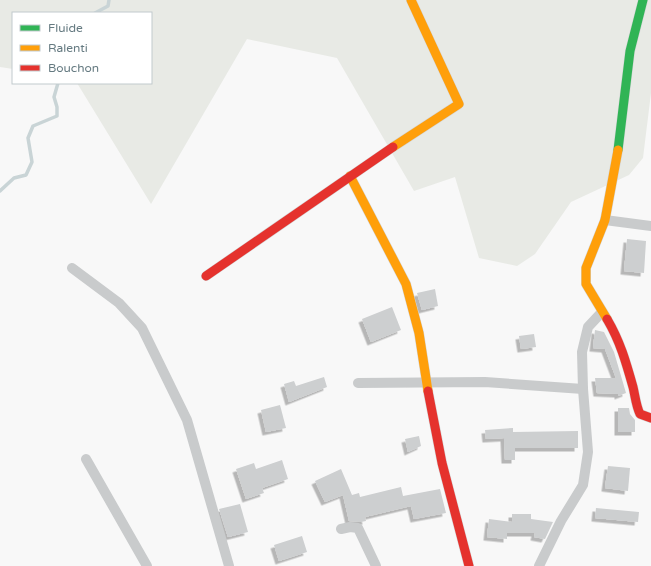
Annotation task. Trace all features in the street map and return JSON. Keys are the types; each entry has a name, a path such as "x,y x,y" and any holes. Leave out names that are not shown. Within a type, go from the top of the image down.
{"street":[{"path":"206,276 350,176 458,104 411,0"},
{"path":"643,0 630,51 618,148 605,220 586,268 586,284 622,349 638,410 640,414 651,418"},
{"path":"350,176 406,284 420,334 426,383 442,463 469,566"},
{"path":"605,220 651,226"},
{"path":"72,268 119,303 142,328 187,420 229,566"},
{"path":"539,566 561,521 583,485 588,452 583,389 582,352 588,327 602,312"},
{"path":"358,383 486,382 583,389"},
{"path":"86,459 147,566"},
{"path":"341,529 350,527 358,528 376,566"}],"shaded area":[{"path":"0,0 651,0 651,93 643,158 629,175 571,202 535,254 517,266 479,258 455,177 414,191 337,58 247,39 151,204 78,84 152,84 152,12 12,12 12,69 0,67"}],"building":[{"path":"627,239 646,241 644,273 624,271"},
{"path":"435,289 438,306 422,310 417,293"},
{"path":"392,307 401,330 371,342 362,319"},
{"path":"595,330 604,332 614,352 626,393 618,396 618,394 597,393 595,378 616,378 605,349 593,348"},
{"path":"534,334 536,347 521,349 519,336"},
{"path":"324,377 327,387 289,402 284,384 294,381 296,386"},
{"path":"280,405 286,428 266,432 261,410"},
{"path":"618,408 629,408 630,414 635,420 635,432 618,432"},
{"path":"513,428 513,432 578,431 578,448 515,448 515,460 505,460 504,438 486,439 485,430"},
{"path":"419,436 421,446 408,452 405,439"},
{"path":"282,460 288,479 262,488 264,493 246,499 236,469 254,463 256,469"},
{"path":"608,466 630,468 628,491 605,488"},
{"path":"341,469 352,495 359,493 360,497 401,487 403,496 440,489 446,513 414,519 411,506 365,517 366,521 349,521 343,495 325,502 315,481"},
{"path":"240,504 248,532 228,537 219,509"},
{"path":"596,508 639,512 638,522 595,518"},
{"path":"512,514 531,514 531,519 553,522 545,539 534,537 535,533 507,533 507,539 487,537 489,519 512,522"},
{"path":"302,536 307,552 279,561 274,545"}],"waterway":[{"path":"97,12 108,6 109,0"},
{"path":"0,191 14,178 26,175 32,162 28,138 33,126 57,116 57,107 54,97 58,84"}],"traffic: fast":[{"path":"618,150 630,51 643,0"}],"traffic: slow":[{"path":"393,147 459,104 411,0"},
{"path":"607,319 586,284 586,268 605,220 618,150"},
{"path":"350,176 406,284 419,333 428,391"}],"traffic: jam":[{"path":"206,276 393,147"},
{"path":"607,319 616,335 622,352 640,414 651,418"},
{"path":"428,391 442,463 469,566"}]}
